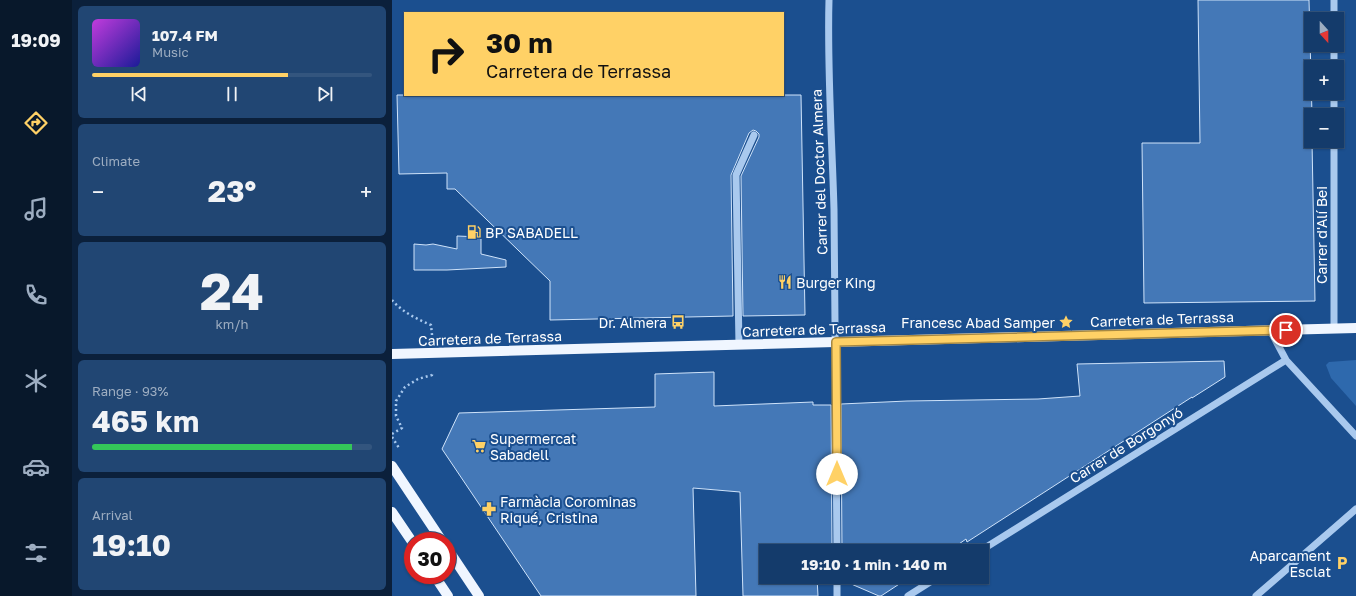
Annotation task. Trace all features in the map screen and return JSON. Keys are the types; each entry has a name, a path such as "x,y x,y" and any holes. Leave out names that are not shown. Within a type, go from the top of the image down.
{"main road":[{"name":"Carretera de Terrassa","path":"392,354 1356,328"},
{"path":"392,466 436,532"},
{"path":"392,512 406,532"},
{"path":"456,562 479,596"},
{"path":"440,584 448,596"}],"street":[{"name":"Carrer del Doctor Almera","path":"830,0 828,35 832,134 836,342 837,544"},
{"path":"1334,0 1334,12"},
{"path":"739,345 736,175 754,135"},
{"name":"Carrer d'Alí Bei","path":"1334,148 1334,328"},
{"path":"1270,330 1286,360 1356,436"},
{"name":"Carrer de Borgonyó","path":"989,545 1286,360"},
{"path":"1256,596 1356,509"},
{"path":"837,584 837,596"},
{"path":"908,596 927,584"}],"path":[{"path":"392,300 406,312 431,325"},
{"path":"392,434 402,428 396,416 396,401 405,387 418,379 432,375"}],"shaded area":[{"path":"1356,360 1356,406 1331,378 1326,365 1329,362"}],"building":[{"path":"1198,0 1309,0 1309,12 1304,12 1304,52 1310,52 1311,60 1304,60 1304,100 1312,100 1312,108 1304,108 1304,148 1312,148 1315,301 1144,303 1142,143 1200,143"},
{"path":"397,95 801,95 805,315 743,316 741,176 759,137 759,134 756,131 753,130 749,133 731,175 733,316 550,320 550,281 455,189 447,189 447,173 399,174"},
{"path":"457,236 481,237 481,254 506,260 506,267 414,270 414,244 433,244 457,249"},
{"path":"1224,361 1225,377 967,542 966,539 959,544 842,544 841,404 907,401 1038,399 1080,396 1077,364"},
{"path":"714,372 714,406 813,402 813,405 831,405 832,544 759,544 759,584 817,584 818,596 743,596 740,492 693,488 696,596 541,596 442,449 459,413 655,407 655,374"},
{"path":"851,584 899,584 879,596"}],"place":[{"name":"BP SABADELL","path":"474,232"},
{"name":"Burger King","path":"785,282"},
{"name":"Dr. Almera","path":"678,322"},
{"name":"Francesc Abad Samper","path":"1066,322"},
{"name":"Supermercat Sabadell","path":"479,446"},
{"name":"Farmàcia Corominas Riqué, Cristina","path":"489,509"},
{"name":"Aparcament Esclat","path":"1342,563"}],"route":[{"path":"837,474 836,342 1286,330"}]}
